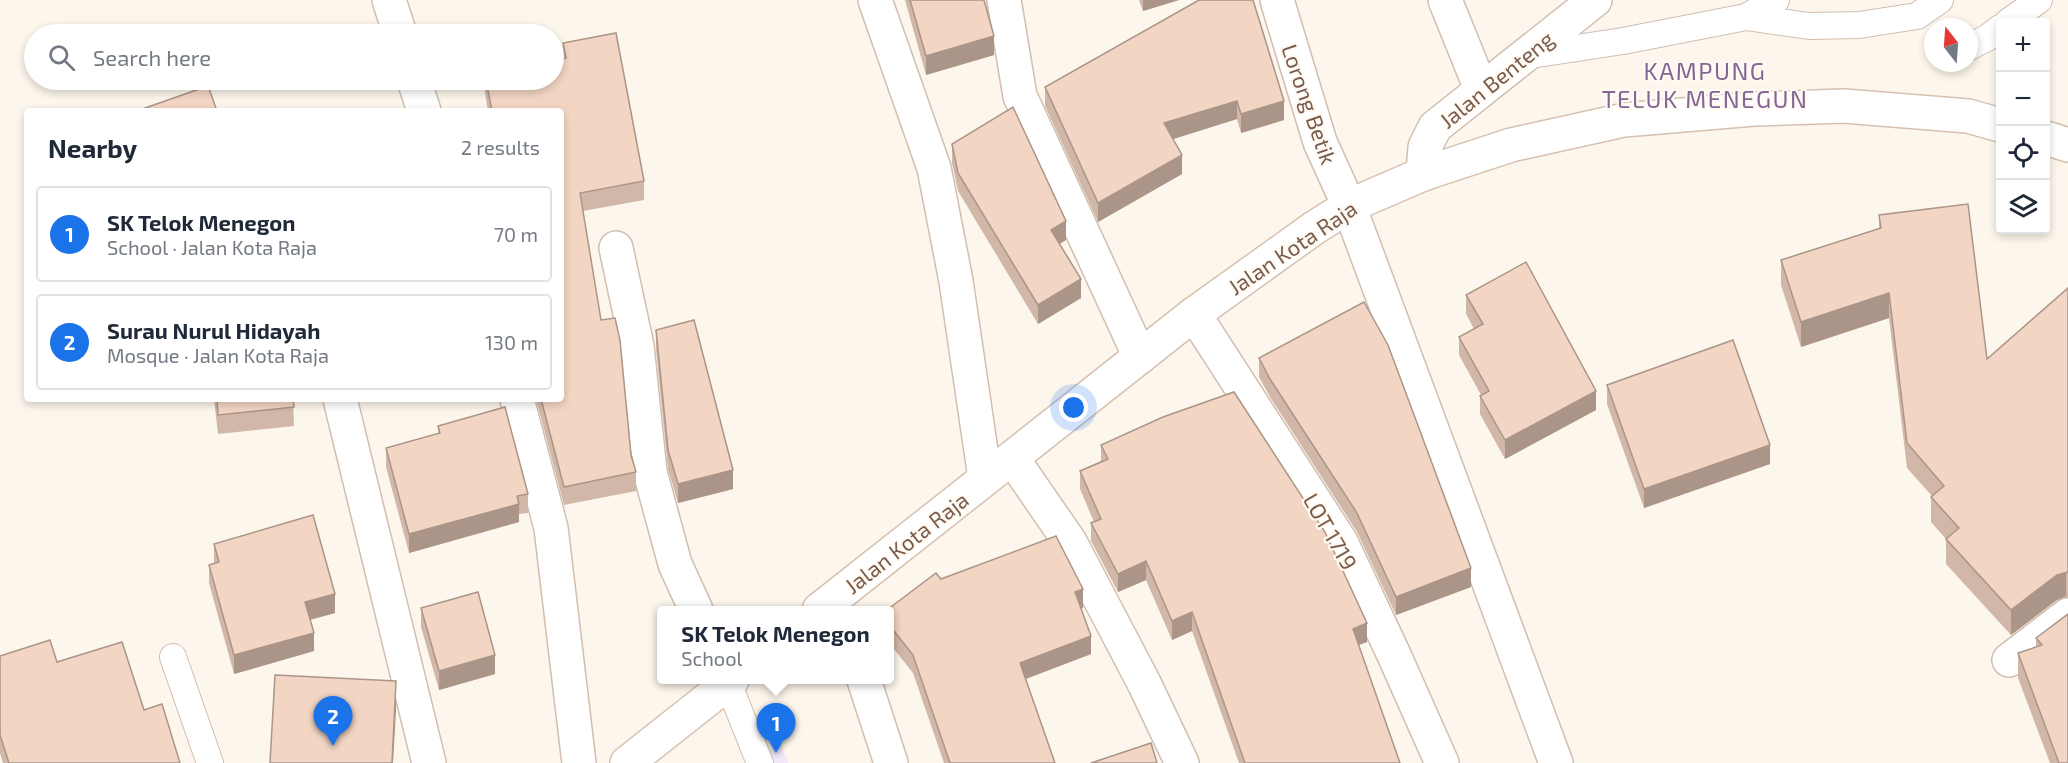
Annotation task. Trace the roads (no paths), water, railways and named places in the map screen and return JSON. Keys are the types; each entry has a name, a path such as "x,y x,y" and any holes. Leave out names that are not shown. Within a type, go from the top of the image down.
{"street":[{"path":"389,0 397,24"},
{"path":"875,0 934,168 956,281 985,478"},
{"path":"1004,0 1020,96 1140,357"},
{"name":"Lorong Betik","path":"1277,0 1320,142 1349,206 1556,763"},
{"path":"1445,0 1481,89"},
{"name":"Jalan Benteng","path":"1423,174 1425,147 1435,126 1524,56 1575,7"},
{"path":"417,90 423,108"},
{"name":"Jalan Kota Raja","path":"828,606 985,478 1194,314 1314,228 1349,206 1423,174 1511,145 1624,120 1755,109 1844,106 1968,116 1996,124"},
{"path":"2050,139 2068,145"},
{"path":"616,248 637,346 650,472 675,564 694,606"},
{"name":"LOT 1719","path":"1194,314 1341,542 1442,763"},
{"path":"341,402 429,763"},
{"path":"518,402 551,528 579,763"},
{"path":"1012,458 1070,542 1144,683 1182,763"},
{"path":"2009,660 2068,615"},
{"path":"627,763 725,684"},
{"path":"865,684 891,763"}],"lane":[{"path":"1746,17 1776,0"},
{"path":"1928,18 1940,0"},
{"path":"2014,18 2039,0"},
{"path":"1524,56 1746,17 1809,26 1924,22"},
{"path":"1978,42 1996,32"},
{"path":"173,657 210,763"},
{"path":"730,684 760,763"}],"place":[{"name":"Surau Nurul Hidayah","path":"333,746"},
{"name":"SK Telok Menegon","path":"776,753"}],"district":[{"name":"KAMPUNG TELUK MENEGUN","path":"1705,84"}]}
